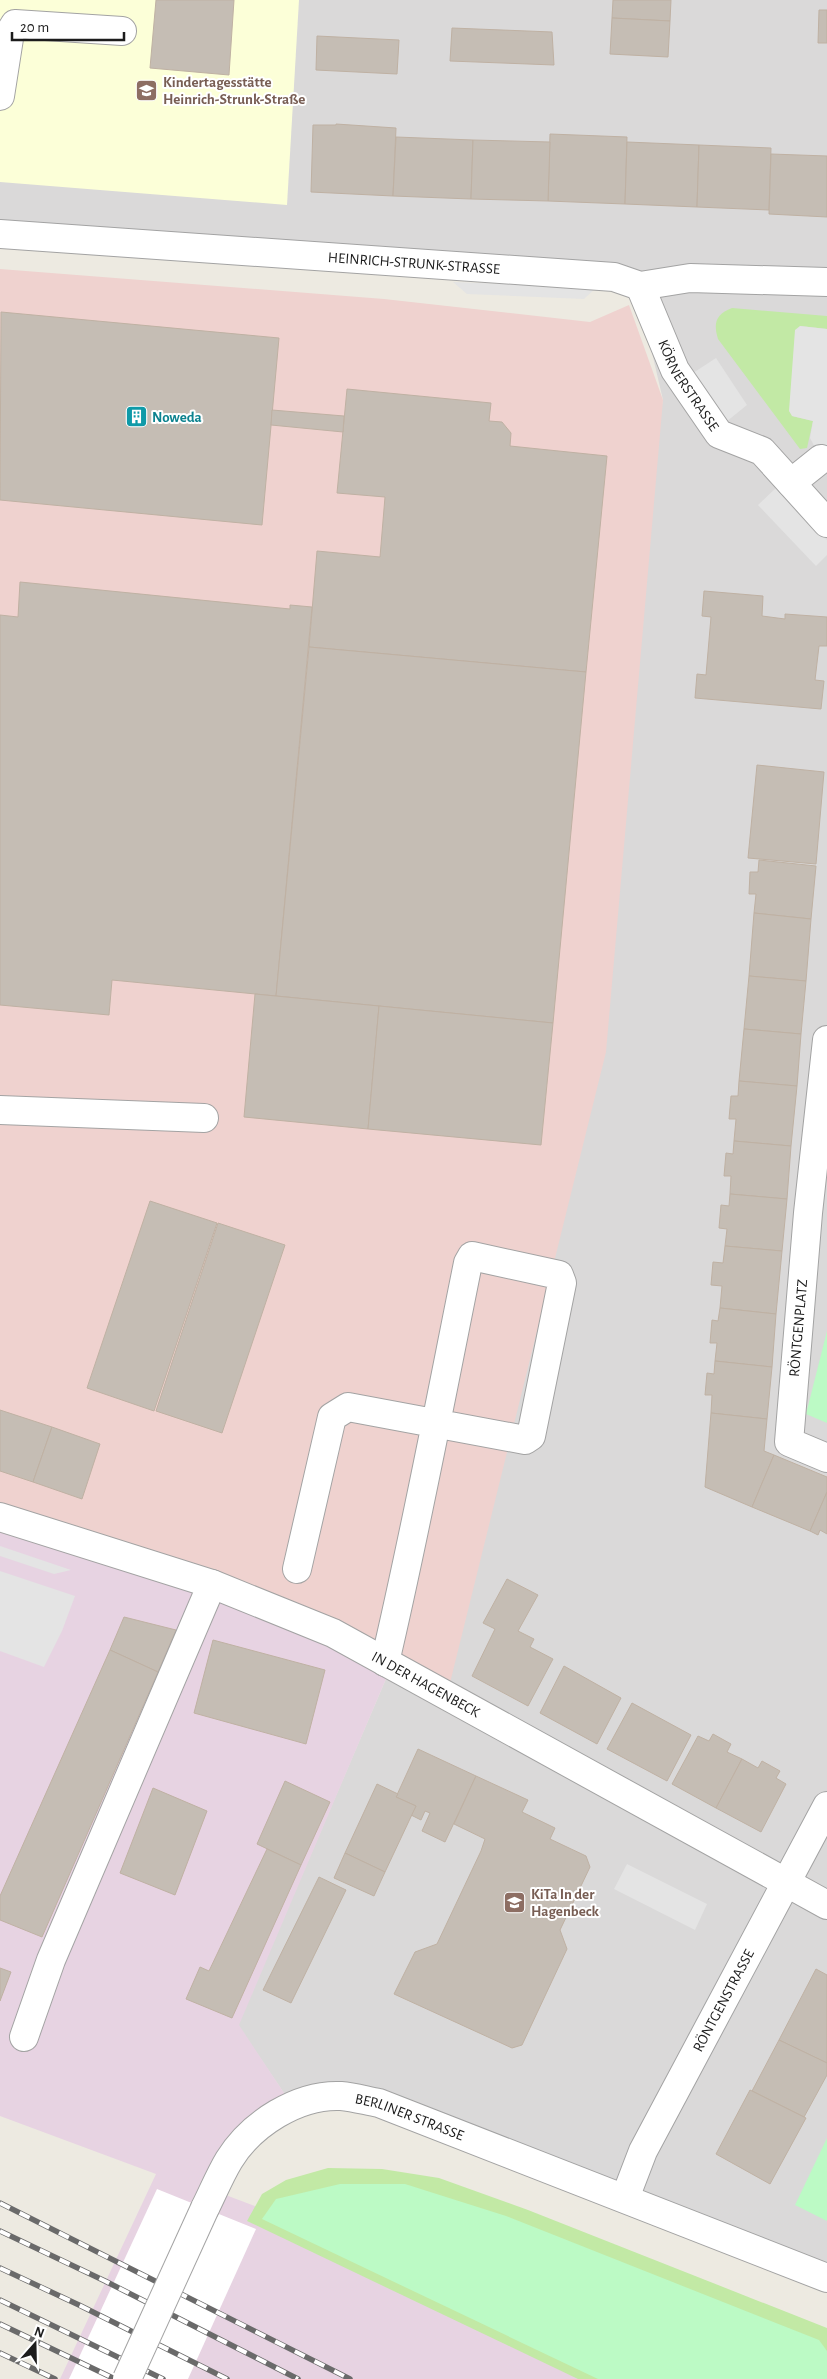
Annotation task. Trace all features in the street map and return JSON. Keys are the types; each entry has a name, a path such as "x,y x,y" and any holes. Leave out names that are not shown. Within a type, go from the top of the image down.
{"street":[{"path":"0,96 10,32 15,24 122,31"},
{"name":"HEINRICH-STRUNK-STRASSE","path":"0,234 605,277 640,286 690,278 827,282"},
{"name":"KÖRNERSTRASSE","path":"640,286 675,370 720,434 762,452 827,523"},
{"path":"791,483 821,459"},
{"path":"819,1193 827,1040"},
{"path":"0,1110 204,1118"},
{"name":"RÖNTGENPLATZ","path":"819,1193 789,1442 827,1458"},
{"path":"297,1569 332,1417 348,1407 436,1424 525,1440 531,1436 562,1283 559,1275 472,1256 468,1263 436,1424 405,1577 385,1662"},
{"name":"IN DER HAGENBECK","path":"0,1517 212,1584 333,1633 827,1905"},
{"path":"24,2038 50,1960 212,1584"},
{"name":"RÖNTGENSTRASSE","path":"625,2198 643,2151 827,1806"},
{"name":"BERLINER STRASSE","path":"127,2379 229,2160 243,2142 265,2122 295,2105 319,2097 342,2096 379,2103 827,2278"}],"shaded area":[{"path":"0,0 827,0 827,2276 379,2100 290,2102 238,2025 391,1667 663,400 636,284 0,231"},
{"name":"Kindertagesstätte Heinrich-Strunk-Straße","path":"0,0 299,0 287,205 0,182"},
{"path":"0,269 384,299 590,322 629,305 663,400 606,1052 447,1695 0,1515"},
{"path":"453,282 597,287 584,299 467,294"},
{"path":"800,326 827,329 827,464 821,459 810,438 813,421 792,416 789,411 795,330"},
{"path":"716,358 747,405 726,422 693,373"},
{"path":"778,486 827,540 827,555 816,566 758,505"},
{"path":"0,1519 220,1588 391,1667 239,2025 290,2102 202,2186 349,2242 680,2379 60,2379 156,2174 0,2116"},
{"path":"0,1546 71,1570 54,1574 0,1556"},
{"path":"0,1571 75,1596 62,1631 44,1667 0,1651"},
{"path":"627,1864 707,1904 695,1930 614,1889"}],"green space":[{"path":"732,308 827,316 827,329 800,326 792,416 813,421 807,448 800,449 718,339 717,320 722,313"},
{"path":"827,1331 827,1423 806,1414"},
{"path":"827,2138 827,2221 795,2205"},
{"path":"328,2168 382,2169 439,2178 528,2210 827,2328 827,2379 578,2379 247,2221 262,2194 286,2180"},
{"path":"340,2184 405,2184 506,2216 819,2340 827,2351 827,2379 598,2379 262,2219 276,2199"}],"pier":[{"path":"157,2189 256,2229 188,2379 69,2379"}],"building":[{"path":"156,0 234,0 229,75 150,68"},
{"path":"613,0 671,0 670,21 612,18"},
{"path":"819,10 827,10 827,43 818,43"},
{"path":"612,18 670,21 668,57 610,54"},
{"path":"452,28 552,32 554,65 450,61"},
{"path":"317,36 399,40 397,74 316,70"},
{"path":"336,124 396,128 393,196 311,192 313,125"},
{"path":"550,134 627,137 625,204 548,201"},
{"path":"396,137 473,140 471,199 393,196"},
{"path":"473,140 550,142 548,201 471,199"},
{"path":"627,142 699,145 697,207 625,204"},
{"path":"699,145 771,148 769,210 697,207"},
{"path":"771,154 827,156 827,217 769,214"},
{"name":"Noweda","path":"1,312 279,338 262,525 0,500"},
{"path":"347,389 491,403 489,421 502,422 511,433 510,446 607,456 586,672 309,647 317,551 380,557 385,497 337,493"},
{"path":"272,410 344,416 343,432 271,425"},
{"path":"20,582 290,609 290,605 312,607 276,996 112,980 109,1015 0,1005 0,615 18,617"},
{"path":"704,591 763,596 762,616 785,619 785,614 827,617 827,646 819,646 815,680 824,681 821,709 695,698 697,674 706,675 711,617 702,616"},
{"path":"309,647 586,672 553,1023 276,996"},
{"path":"757,765 824,772 816,864 748,858"},
{"path":"759,860 816,866 811,919 754,913 756,894 749,894 750,872 758,872"},
{"path":"754,913 811,919 806,981 749,976"},
{"path":"749,976 806,981 801,1034 744,1029"},
{"path":"255,994 379,1006 368,1129 244,1117"},
{"path":"379,1006 553,1023 541,1145 368,1129"},
{"path":"744,1029 801,1034 797,1086 739,1081"},
{"path":"739,1081 797,1086 791,1146 734,1141 736,1119 729,1119 731,1096 738,1096"},
{"path":"734,1141 791,1146 787,1199 730,1194 731,1176 724,1176 726,1153 733,1154"},
{"path":"730,1194 787,1199 782,1251 725,1246 727,1229 719,1228 721,1205 729,1206"},
{"path":"150,1201 217,1223 154,1411 87,1388"},
{"path":"218,1223 285,1245 222,1433 156,1411"},
{"path":"725,1246 782,1251 776,1314 720,1308 722,1286 711,1285 713,1262 723,1263"},
{"path":"720,1308 776,1314 772,1367 715,1361 717,1343 710,1343 712,1320 718,1321"},
{"path":"715,1361 772,1367 767,1419 711,1413 712,1395 705,1395 707,1373 714,1374"},
{"path":"0,1410 52,1427 33,1482 0,1471"},
{"path":"711,1413 767,1419 764,1451 774,1455 752,1507 705,1487"},
{"path":"52,1427 100,1444 82,1499 33,1482"},
{"path":"774,1455 827,1477 827,1492 810,1531 752,1507"},
{"path":"827,1492 827,1534 820,1530 818,1535 810,1531"},
{"path":"507,1579 538,1595 518,1631 534,1639 530,1647 553,1659 528,1706 472,1676 495,1629 483,1623"},
{"path":"124,1617 176,1630 158,1672 110,1650"},
{"path":"213,1640 325,1670 306,1744 194,1713"},
{"path":"110,1650 158,1672 42,1937 0,1920 0,1896"},
{"path":"564,1666 621,1698 597,1744 540,1713"},
{"path":"632,1703 691,1735 667,1781 607,1749"},
{"path":"713,1734 731,1744 727,1752 742,1759 716,1808 672,1784 698,1736 709,1741"},
{"path":"418,1749 476,1776 445,1842 422,1831 430,1813 425,1811 421,1820 411,1815 416,1806 396,1797"},
{"path":"742,1759 758,1768 762,1761 780,1771 776,1778 786,1784 761,1832 716,1808"},
{"name":"KiTa In der Hagenbeck","path":"476,1776 528,1800 522,1812 555,1828 550,1839 586,1856 590,1867 560,1930 567,1949 522,2045 512,2048 394,1994 415,1952 437,1944 481,1851 485,1839 454,1824"},
{"path":"285,1781 330,1802 301,1865 257,1844"},
{"path":"377,1784 398,1794 396,1797 416,1806 385,1872 345,1853"},
{"path":"153,1788 207,1811 175,1895 120,1873"},
{"path":"267,1849 301,1865 232,2018 186,1999 200,1967 209,1971"},
{"path":"345,1853 385,1872 374,1896 334,1878"},
{"path":"319,1877 346,1890 291,2003 263,1990"},
{"path":"0,1968 11,1972 0,2001"},
{"path":"816,1969 827,1975 827,2063 779,2040"},
{"path":"779,2040 827,2063 827,2075 804,2117 752,2091"},
{"path":"750,2090 806,2118 770,2184 716,2154"}],"railway":[{"path":"0,2203 350,2379"},
{"path":"0,2231 105,2281 298,2379"},
{"path":"0,2268 227,2379"},
{"path":"0,2300 163,2379"},
{"path":"0,2324 115,2379"},
{"path":"0,2353 55,2379"}],"place":[{"name":"Kindertagesstätte Heinrich-Strunk-Straße","path":"147,91"},
{"name":"Noweda","path":"136,417"},
{"name":"KiTa In der Hagenbeck","path":"515,1903"}]}
